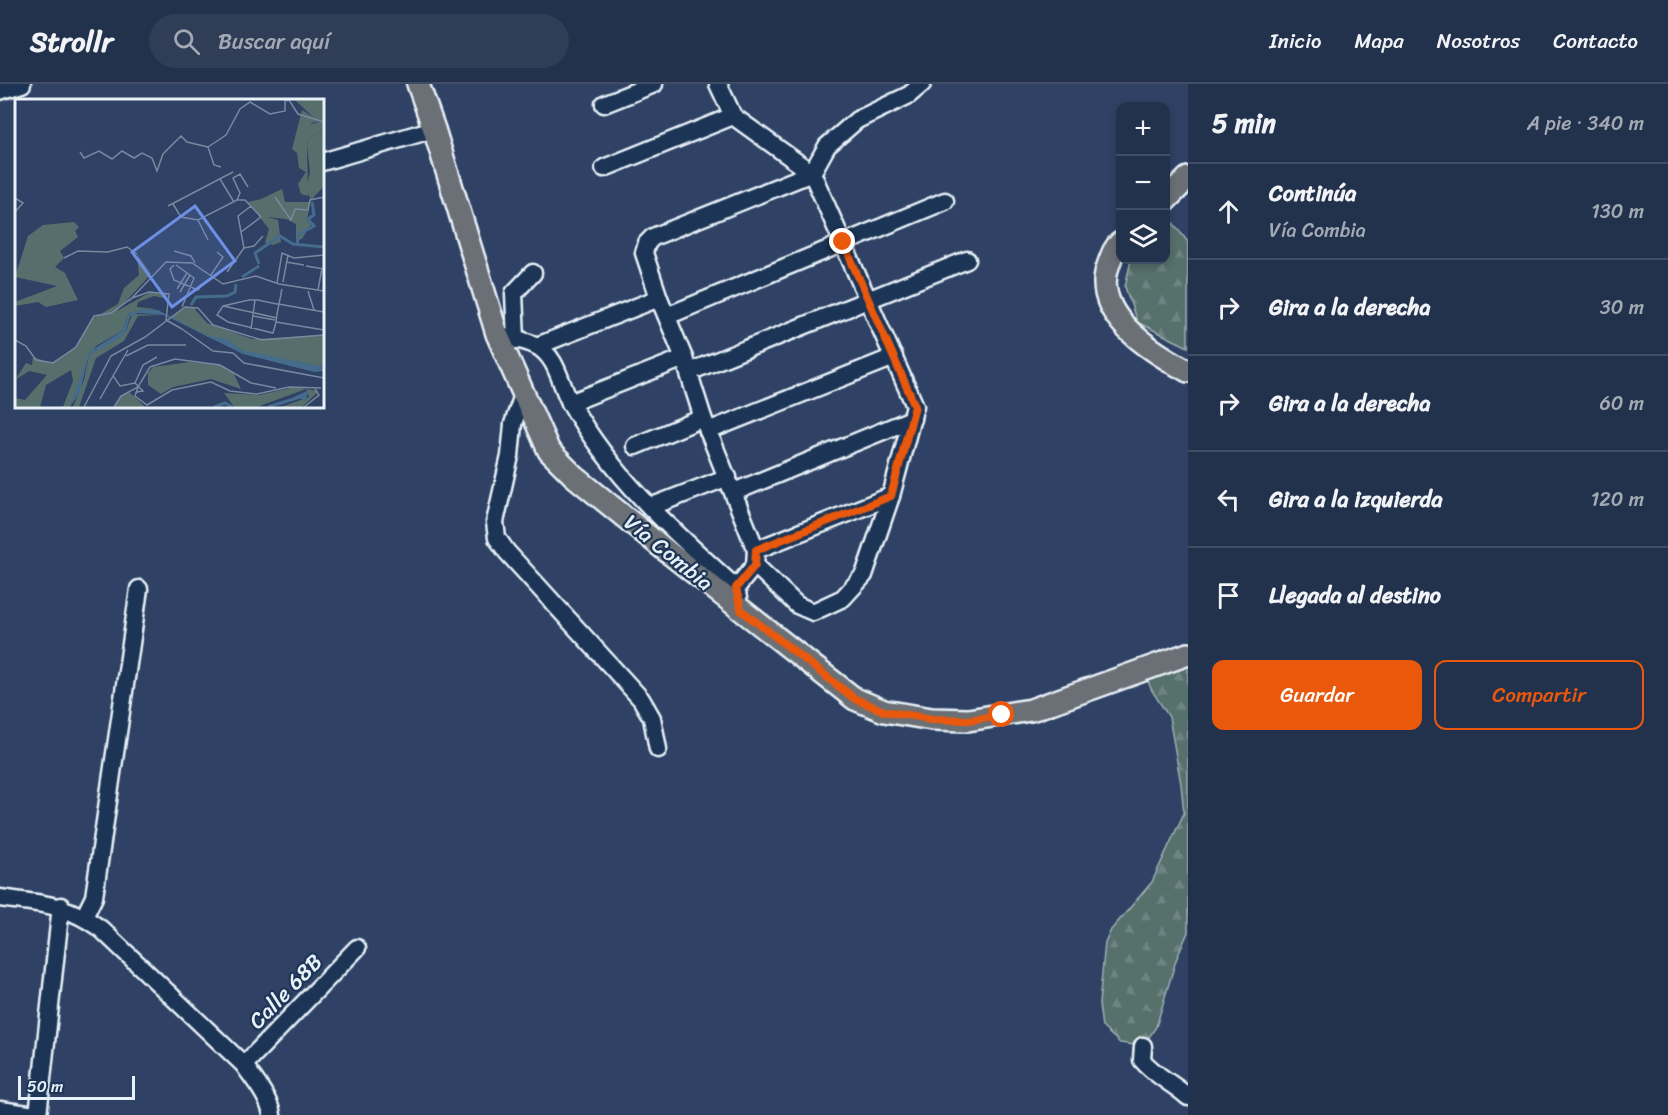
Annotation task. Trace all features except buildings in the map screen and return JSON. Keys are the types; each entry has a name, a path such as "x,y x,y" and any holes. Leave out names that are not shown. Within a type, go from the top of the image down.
{"main road":[{"name":"Vía Combia","path":"418,84 507,337 524,392 549,451 558,462 855,699 884,711 932,719 968,720 1031,710 1188,654"},
{"path":"1170,196 1188,178"},
{"path":"1116,247 1104,275 1109,300 1120,321 1137,339 1159,356 1188,371"}],"street":[{"path":"0,91 22,84"},
{"path":"604,104 654,84"},
{"path":"718,84 733,116 812,173 915,406 891,496 864,575 843,598 813,612 797,605 755,558 731,485 705,424 686,365 644,253 653,237 812,173 827,146 857,120 909,95 922,84"},
{"path":"604,168 733,116"},
{"path":"324,161 434,129"},
{"path":"667,316 945,201"},
{"path":"570,403 686,365 868,300 967,260"},
{"path":"533,273 514,293 507,337 537,346 556,366 570,403 613,468 673,532 736,588 741,610"},
{"path":"537,346 659,298"},
{"path":"635,446 705,424 894,357"},
{"path":"524,392 513,424 510,456 495,522 497,538 507,552 641,699 652,718 658,749"},
{"path":"650,507 731,485 912,419"},
{"path":"736,588 755,558 891,496"},
{"path":"84,917 93,897 138,589"},
{"path":"0,898 61,906 84,917 101,929 244,1065 257,1084 272,1115"},
{"path":"0,1110 36,1115 61,906"},
{"name":"Calle 68B","path":"244,1065 357,948"},
{"path":"1143,1046 1142,1060 1151,1072 1179,1088 1188,1096"}],"green space":[{"path":"1170,219 1188,242 1188,347 1137,322 1125,287 1130,264 1170,264"},
{"path":"1188,654 1188,932 1176,960 1156,1027 1143,1046 1120,1043 1102,1027 1099,1004 1105,943 1111,930 1152,882 1184,813 1169,717 1151,689 1144,670"}],"route":[{"path":"843,242 915,406 891,496 756,550 755,565 736,588 741,610 855,699 884,711 932,719 968,720 1002,715"}]}
